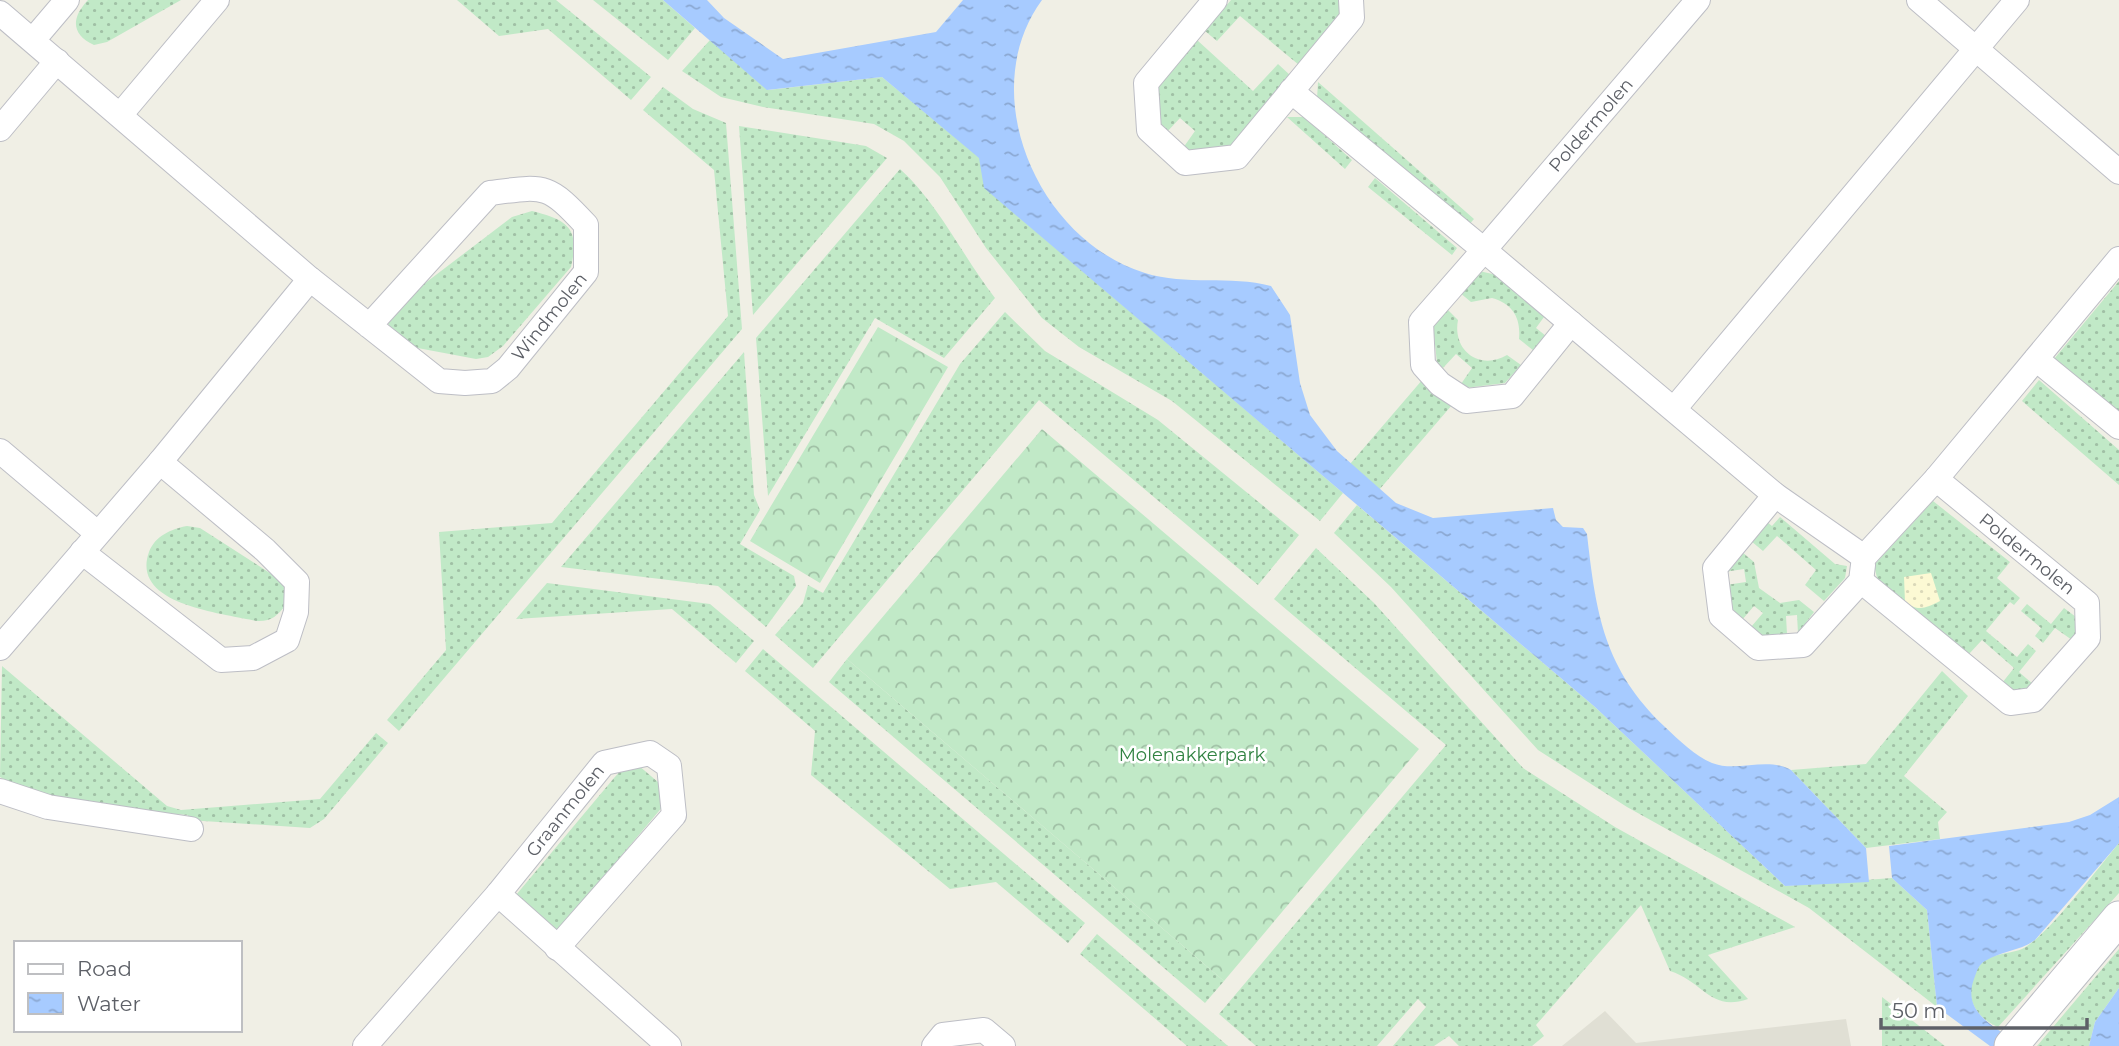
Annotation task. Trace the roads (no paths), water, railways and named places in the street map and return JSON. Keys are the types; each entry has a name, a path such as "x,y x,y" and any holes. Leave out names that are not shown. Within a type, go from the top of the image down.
{"street":[{"path":"33,40 67,0"},
{"path":"121,114 217,0"},
{"path":"1201,5 1146,83 1149,130 1185,163 1237,157 1352,18 1351,0"},
{"name":"Poldermolen","path":"1571,323 1512,396 1466,401 1440,384 1423,365 1420,323 1698,0"},
{"path":"1919,0 2119,172"},
{"path":"1674,409 2017,0"},
{"name":"Windmolen","path":"0,13 121,114 310,279 369,326 439,381 492,381 508,368 586,272 586,225 564,201 538,187 490,193 369,326"},
{"path":"0,130 57,61"},
{"name":"Poldermolen","path":"1291,91 1863,569 2010,704 2033,700 2088,638 2087,603 1936,479"},
{"path":"1775,495 1716,568 1721,617 1758,648 1803,645 1936,479 2119,259"},
{"path":"0,648 160,462 310,279"},
{"path":"2036,359 2119,427"},
{"path":"0,451 97,533"},
{"path":"82,552 221,660 253,658 287,640 296,612 297,582 265,550 160,462"},
{"name":"Graanmolen","path":"365,1046 498,894 604,763 650,753 669,766 674,815 557,948"},
{"path":"0,791 48,807 191,829"},
{"path":"498,894 668,1046"},
{"path":"2011,1046 2119,918"},
{"path":"934,1046 943,1035 984,1030 1003,1046"}],"water":[{"path":"663,0 707,0 724,18 783,59 936,32 963,0 1042,0 1023,37 1014,77 1016,119 1028,159 1047,197 1074,230 1107,256 1145,273 1176,279 1240,281 1271,286 1290,315 1300,383 1310,415 1337,451 1396,503 1433,518 1553,508 1556,520 1563,527 1583,528 1587,534 1600,615 1616,662 1628,684 1665,727 1687,747 1712,763 1722,766 1772,764 1791,770 1866,848 1869,882 1785,886 1595,707 984,188 979,158 882,77 767,90"},
{"path":"2119,797 2119,843 2035,940 1991,958 1978,968 1971,991 1977,1011 2021,1046 1990,1046 1937,1007 1927,910 1892,878 1889,846 2069,822 2090,815"},
{"path":"2119,988 2119,1046 2089,1046 2095,1022"}],"park label":[{"name":"Molenakkerpark","path":"1192,755"}]}
